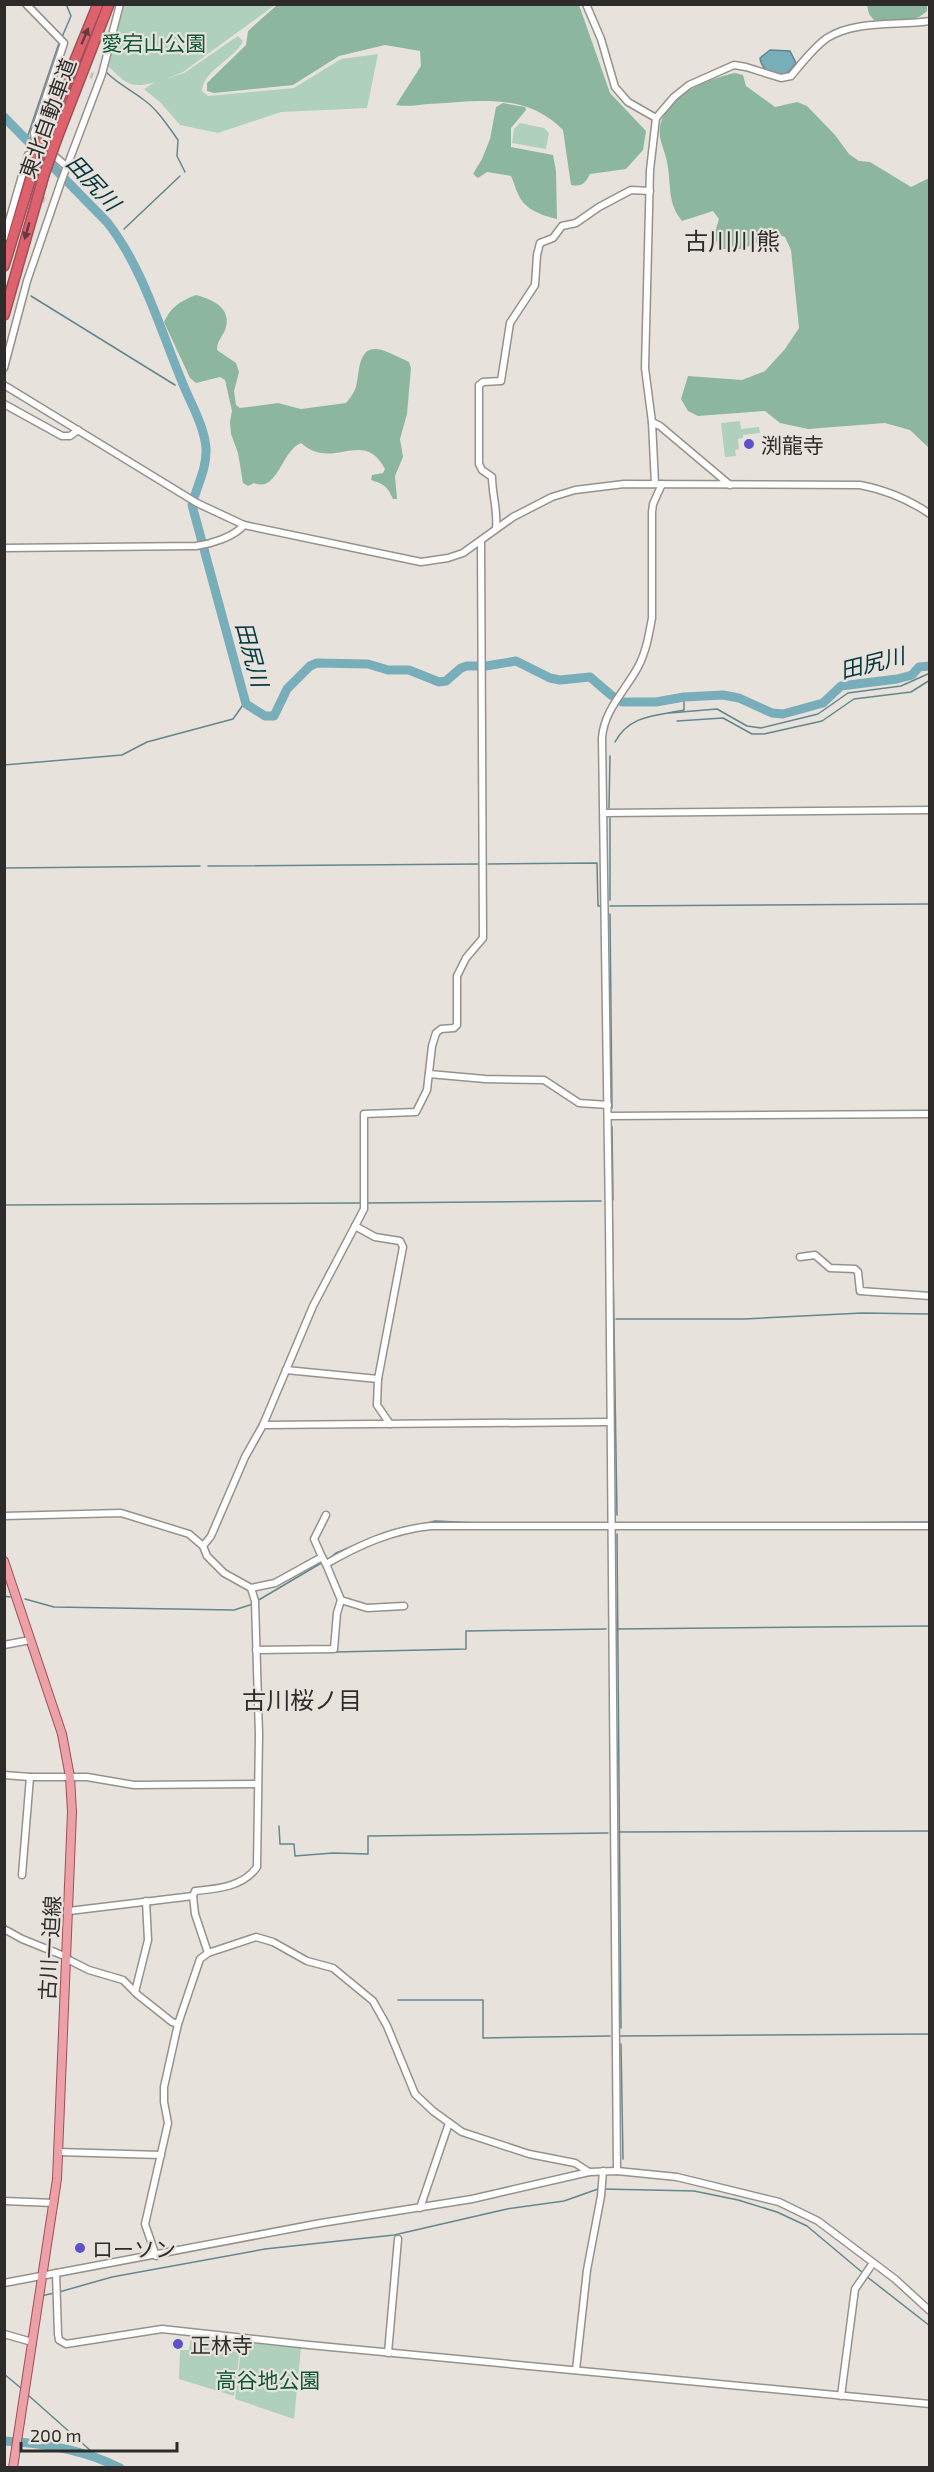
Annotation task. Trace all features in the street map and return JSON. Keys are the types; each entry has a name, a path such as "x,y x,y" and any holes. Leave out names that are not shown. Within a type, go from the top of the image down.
{"highway":[{"name":"東北自動車道","path":"4,266 47,129 98,4"},
{"name":"東北自動車道","path":"4,315 44,175 109,4"}],"main road":[{"name":"古川一迫線","path":"4,1561 57,1714 67,1755 72,1843 54,2203 13,2468"}],"street":[{"path":"26,4 64,43 34,136 66,168"},
{"path":"4,368 23,295 66,168 100,80 120,4"},
{"path":"586,4 601,39 615,87 628,102 656,118"},
{"path":"616,2171 603,727 637,668 649,635 652,618 652,512 658,484 645,368 650,191 656,118 674,97 689,85 734,65 746,66 775,77 786,78 791,76 814,49 831,36 864,27 930,21"},
{"path":"57,63 65,66"},
{"path":"93,76 100,80"},
{"path":"4,238 28,155"},
{"path":"496,528 492,477 482,470 479,464 479,385 483,382 501,381 510,323 535,285 540,243 553,238 562,226 582,220 599,207 631,190 650,191"},
{"path":"45,200 54,203"},
{"path":"6,386 197,503 244,525 422,562 463,553 481,542 496,528 552,497 600,486 860,485 882,489 900,496 930,514"},
{"path":"4,404 62,436 69,436 78,430"},
{"path":"652,422 660,426 730,486"},
{"path":"4,548 202,545 240,530 244,525"},
{"path":"203,1546 211,1536 245,1456 262,1425 313,1306 365,1203 364,1114 416,1112 427,1093 432,1046 436,1033 441,1029 454,1028 457,1025 457,976 466,958 483,938 481,542"},
{"path":"604,813 930,810"},
{"path":"429,1074 485,1079 544,1080 579,1102 608,1105"},
{"path":"608,1116 930,1114"},
{"path":"355,1226 375,1237 400,1241 403,1247 378,1379 378,1405 390,1424"},
{"path":"800,1257 815,1255 830,1268 855,1269 858,1272 860,1291 930,1296"},
{"path":"286,1370 378,1379"},
{"path":"262,1425 609,1422"},
{"path":"4,1516 121,1513 189,1534 203,1546 207,1556 224,1573 251,1588 275,1583 369,1542 419,1528 930,1526"},
{"path":"256,1650 334,1649 341,1600 314,1539 326,1515"},
{"path":"208,1953 195,1914 193,1896 195,1891 231,1886 252,1873 257,1867 256,1650 255,1604 251,1588"},
{"path":"341,1600 367,1608 404,1606"},
{"path":"4,1645 30,1640"},
{"path":"4,1775 30,1778 87,1777 134,1785 258,1784"},
{"path":"22,1875 30,1778"},
{"path":"69,1911 193,1896"},
{"path":"135,1992 148,1940 146,1901"},
{"path":"4,1929 89,1970 123,1980 172,2022 178,2024"},
{"path":"156,2256 145,2224 168,2118 164,2102 164,2086 178,2024 199,1961 208,1953 247,1939 266,1938 307,1961 339,1972 366,1993 380,2011 415,2094 462,2132 529,2154 575,2163 589,2172"},
{"path":"420,2208 449,2123"},
{"path":"58,2152 161,2154"},
{"path":"576,2370 586,2270 601,2196 603,2171"},
{"path":"4,2283 321,2223 472,2199 589,2172 616,2171 677,2177 778,2202 818,2221 930,2311"},
{"path":"4,2201 54,2203"},
{"path":"388,2353 398,2239"},
{"path":"841,2396 855,2289 873,2263"},
{"path":"56,2273 57,2334 59,2340 66,2344 162,2329 388,2353 930,2404"},
{"path":"4,2334 32,2344"}],"green space":[{"name":"愛宕山公園","path":"123,4 275,5 183,72 165,79 184,73 238,36 243,41 239,48 213,71 204,83 202,91 208,96 294,88 341,59 378,54 367,108 281,112 218,133 180,125 161,103 144,89 155,82 133,85 118,76 107,65"},
{"path":"277,5 579,5 610,93 646,131 643,150 626,169 590,174 583,184 571,185 563,130 549,118 533,109 517,104 482,101 396,105 421,66 420,51 385,45 339,56 293,85 214,93 207,91 207,83 246,45 248,31"},
{"path":"867,5 927,5 927,11 909,20 881,21 874,20 869,14"},
{"path":"735,73 743,75 746,86 775,107 797,102 807,106 835,135 849,154 859,161 870,162 911,187 929,178 929,448 910,430 885,423 808,429 780,423 765,411 698,416 688,411 681,399 688,376 742,380 765,371 785,349 799,328 791,250 785,237 774,233 740,249 719,248 714,235 719,219 713,211 682,221 672,202 667,164 660,137 661,124 666,112 674,102 697,86"},
{"path":"503,103 525,107 526,110 511,128 511,147 553,155 556,171 557,219 539,214 529,208 521,200 511,176 487,172 478,178 473,174 490,139 496,107"},
{"path":"520,123 544,128 549,133 546,149 512,143 514,129"},
{"path":"196,295 218,305 226,314 226,327 217,350 236,363 239,372 234,391 236,405 240,408 278,403 301,409 346,403 355,389 361,360 368,351 382,350 409,362 411,368 407,414 400,439 403,457 395,476 397,499 393,499 385,487 371,480 372,475 383,473 385,469 376,457 367,451 325,453 313,451 301,443 294,447 269,482 254,483 248,486 243,483 238,453 231,434 232,411 225,380 220,377 196,383 190,378 164,322 177,305"},
{"path":"740,421 741,429 759,427 760,433 743,435 743,438 738,439 739,449 735,450 736,456 725,457 721,423"},
{"path":"191,2337 241,2341 234,2396 179,2379 180,2350 189,2350"},
{"name":"高谷地公園","path":"242,2342 301,2348 294,2419 235,2399"}],"water":[{"path":"770,50 790,51 796,63 786,74 777,75 769,72 763,66 760,58"}],"waterway":[{"path":"62,37 71,16 66,4"},
{"path":"27,138 59,43"},
{"path":"106,72 149,104 162,119 178,140 177,156 185,172"},
{"name":"田尻川","path":"4,117 107,222 130,258 149,297 205,439 205,463 192,505 246,704 265,716 274,716 287,689 310,666 317,663 368,664 388,670 409,670 439,682 446,681 461,668 467,666 486,666 516,661 550,678 560,680 590,677 622,702 656,702 684,697 723,695 739,698 772,713 783,714 823,703 841,686 897,679 912,675 919,667 930,666"},
{"path":"124,229 180,176"},
{"path":"31,296 175,385"},
{"path":"669,713 717,709 747,726 761,728 818,714 848,693 901,686 930,673"},
{"path":"677,721 723,718 752,734 764,734 822,721 854,699 911,692 930,680"},
{"path":"615,742 621,733 636,721 654,715 684,710 684,697"},
{"path":"4,765 122,755 147,742 233,719 246,704"},
{"path":"609,808 610,756"},
{"path":"610,818 610,900"},
{"path":"488,864 597,863 598,906 600,906"},
{"path":"208,866 479,864"},
{"path":"4,868 200,866"},
{"path":"610,906 930,904"},
{"path":"610,914 612,1108"},
{"path":"612,1127 613,1200"},
{"path":"365,1203 601,1201"},
{"path":"612,1201 617,1515"},
{"path":"4,1205 361,1203"},
{"path":"616,1319 744,1319 862,1313 930,1314"},
{"path":"375,1537 435,1521 479,1523"},
{"path":"809,1523 930,1522"},
{"path":"617,1534 621,2028"},
{"path":"327,1560 336,1553 360,1543"},
{"path":"257,1601 323,1562"},
{"path":"4,1596 10,1597"},
{"path":"25,1599 54,1607 234,1610 253,1604"},
{"path":"618,1629 930,1626"},
{"path":"336,1652 466,1649 466,1631 606,1629"},
{"path":"279,1826 280,1844 294,1844 295,1856 333,1853 368,1854 368,1836 608,1833"},
{"path":"617,1832 930,1831"},
{"path":"398,2000 483,2000 483,2038 610,2036"},
{"path":"620,2036 930,2034"},
{"path":"621,2044 623,2159"},
{"path":"59,2292 112,2277 265,2249 394,2235 507,2209 564,2201 598,2189"},
{"path":"603,2189 694,2191 738,2200 777,2212 807,2226 863,2273"},
{"path":"866,2276 930,2326"},
{"path":"41,2296 54,2293"},
{"path":"4,2374 22,2389"},
{"path":"28,2395 100,2459"},
{"path":"4,2441 64,2448 93,2456 120,2468"}],"tunnel":[{"path":"65,66 93,76"},
{"path":"23,193 45,200"}],"place":[{"name":"渕龍寺","path":"749,444"},
{"name":"ローソン","path":"80,2248"},
{"name":"正林寺","path":"178,2344"}],"district":[{"name":"古川川熊","path":"732,240"},
{"name":"古川桜ノ目","path":"302,1699"}]}
